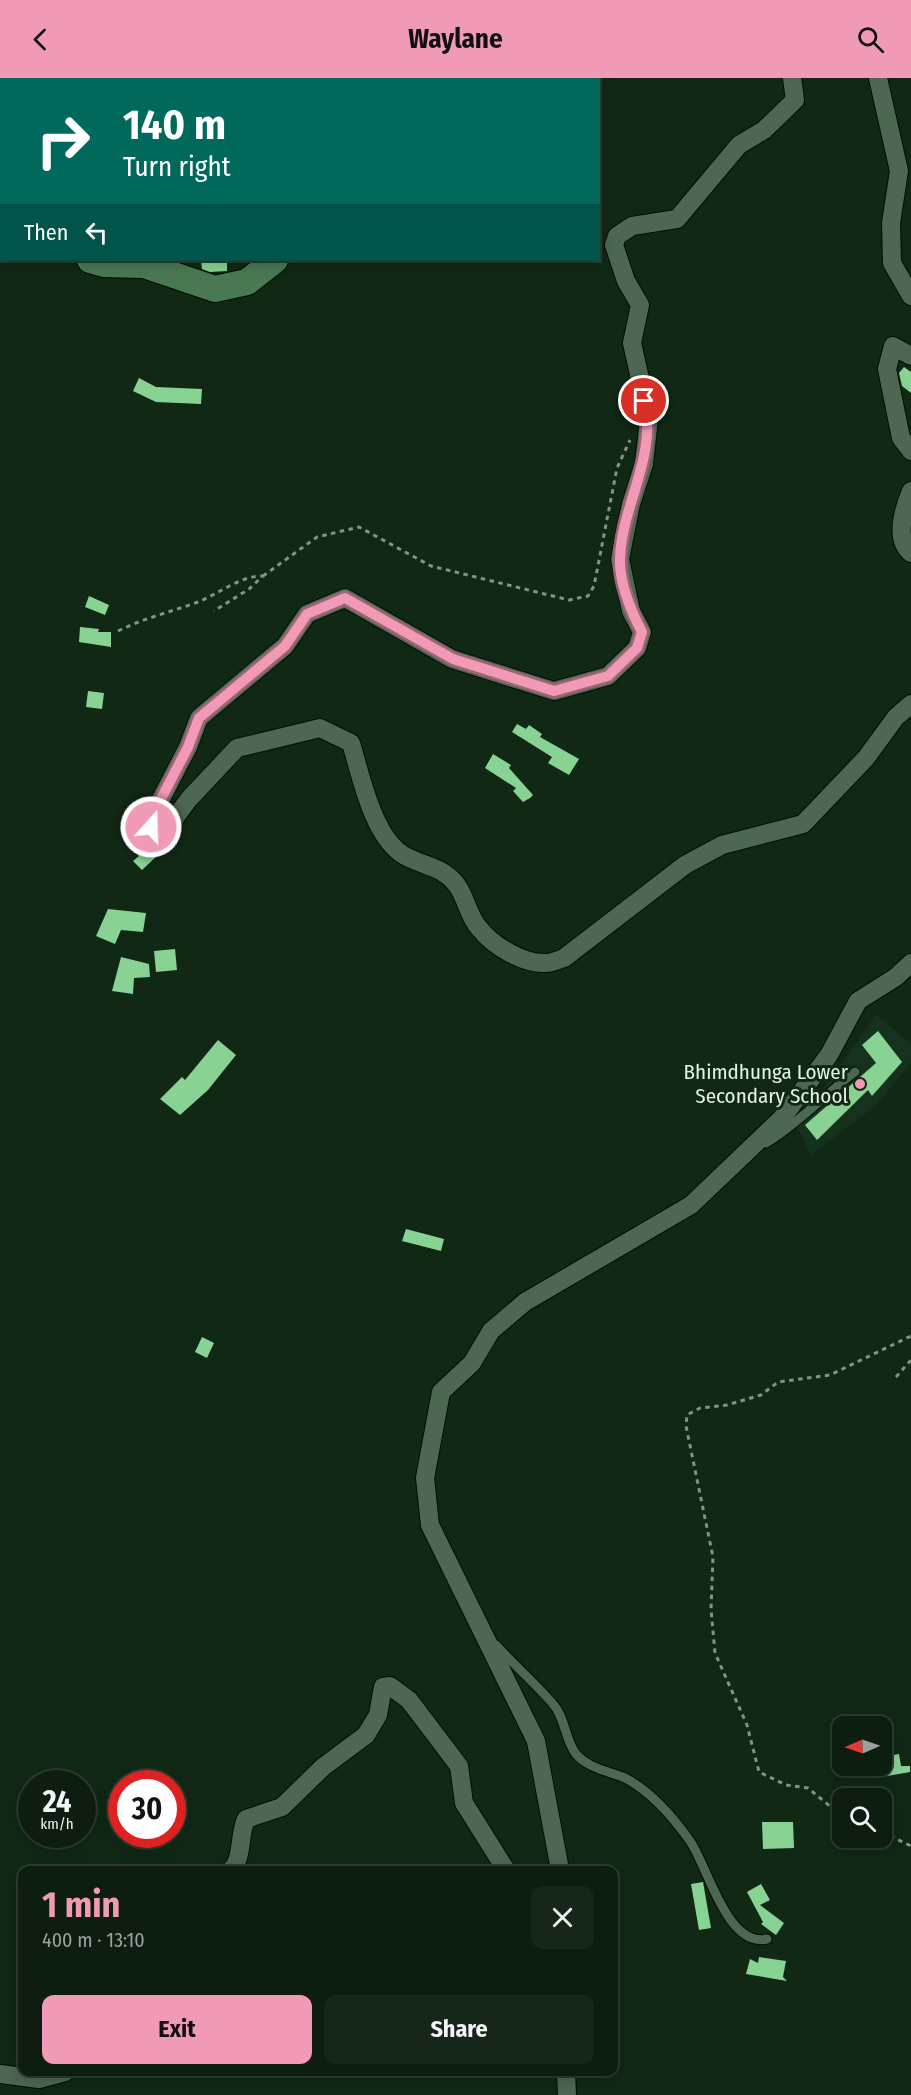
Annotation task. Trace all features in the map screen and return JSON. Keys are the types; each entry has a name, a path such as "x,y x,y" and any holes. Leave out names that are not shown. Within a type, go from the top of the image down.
{"main road":[{"path":"94,261 104,264 144,265 215,289 247,282 274,261"}],"street":[{"path":"792,78 795,100 764,130 739,145 677,219 632,226 618,236 614,245 626,281 640,305 632,343 649,419 644,464 631,504 620,559 631,611 642,632 637,648 608,676 554,691 453,659 345,598 307,614 285,646 199,718 188,747 149,822 155,832 163,834 189,799 237,748 320,728 351,743 376,822 389,841 404,855 442,870 457,885 478,928 503,949 526,960 546,963 564,958 685,865 722,845 803,824 866,758 896,717 911,704"},
{"path":"878,78 899,171 891,223 892,263 911,296"},
{"path":"911,356 893,346 887,369 900,438 911,451"},
{"path":"911,491 901,519 907,549 911,553"},
{"path":"559,1866 536,1741 430,1525 425,1478 441,1392 472,1363 491,1331 525,1302 691,1205 746,1155 782,1118 829,1055 858,1000 896,977 911,963"},
{"path":"233,1866 238,1856 246,1819 282,1806 323,1767 366,1735 378,1715 383,1687 390,1686 409,1700 459,1766 464,1803 503,1866"},
{"path":"0,2074 39,2079 50,2076"},
{"path":"566,2076 567,2095"}],"lane":[{"path":"746,1155 793,1126 823,1096 855,1072"},
{"path":"484,1632 555,1705 575,1753 591,1766 625,1779 662,1805 691,1843 726,1916 736,1929 753,1940 767,1939"}],"path":[{"path":"214,611 249,589 262,576 317,537 359,527 431,566 569,600 588,596 594,585 617,468 632,434"},
{"path":"118,631 144,617 195,603 223,592 240,580 262,576"},
{"path":"832,1808 808,1788 786,1785 759,1772 747,1725 715,1653 711,1609 713,1557 686,1426 687,1415 700,1408 727,1405 761,1395 778,1382 830,1375 911,1336"},
{"path":"896,1377 911,1360"},
{"path":"892,1837 911,1846"}],"shaded area":[{"name":"Bhimdhunga Lower Secondary School","path":"876,1015 911,1044 911,1063 875,1106 811,1155 797,1126"}],"building":[{"path":"201,261 227,261 227,271 210,272 202,269"},
{"path":"904,367 911,372 911,393 902,386 899,373"},
{"path":"139,378 156,387 202,389 201,404 156,402 133,391"},
{"path":"89,596 109,605 105,615 85,607"},
{"path":"80,627 99,629 98,632 111,632 111,647 79,642"},
{"path":"88,691 104,693 102,709 86,707"},
{"path":"517,724 526,729 529,725 542,734 540,737 579,759 569,775 548,763 552,757 512,732"},
{"path":"493,754 511,765 509,768 533,795 530,798 523,802 513,791 516,788 485,768"},
{"path":"140,835 158,855 142,870 133,861 139,856 129,845"},
{"path":"108,909 146,913 143,932 121,930 115,944 96,936"},
{"path":"175,949 177,970 156,972 154,951"},
{"path":"121,957 149,964 150,977 134,978 133,994 112,991"},
{"path":"878,1031 902,1062 872,1096 868,1090 817,1140 805,1125 876,1063 862,1045"},
{"path":"218,1040 236,1055 208,1090 180,1115 160,1099 182,1077 185,1080"},
{"path":"406,1229 444,1239 441,1251 402,1241"},
{"path":"202,1337 214,1343 207,1358 195,1352"},
{"path":"899,1754 901,1766 910,1766 910,1772 892,1775 892,1755"},
{"path":"762,1822 793,1822 794,1848 763,1849"},
{"path":"703,1882 711,1928 699,1930 691,1884"},
{"path":"761,1884 770,1900 760,1905 784,1923 776,1935 761,1924 763,1922 747,1892"},
{"path":"759,1957 786,1961 783,1977 787,1981 746,1974 750,1959 758,1963"}],"place":[{"name":"Bhimdhunga Lower Secondary School","path":"860,1084"}],"route":[{"path":"151,827 149,822 188,747 199,718 285,646 307,614 345,598 453,659 554,691 608,676 637,648 642,632 631,611 620,559 631,504 644,464 649,419 644,401"}]}
